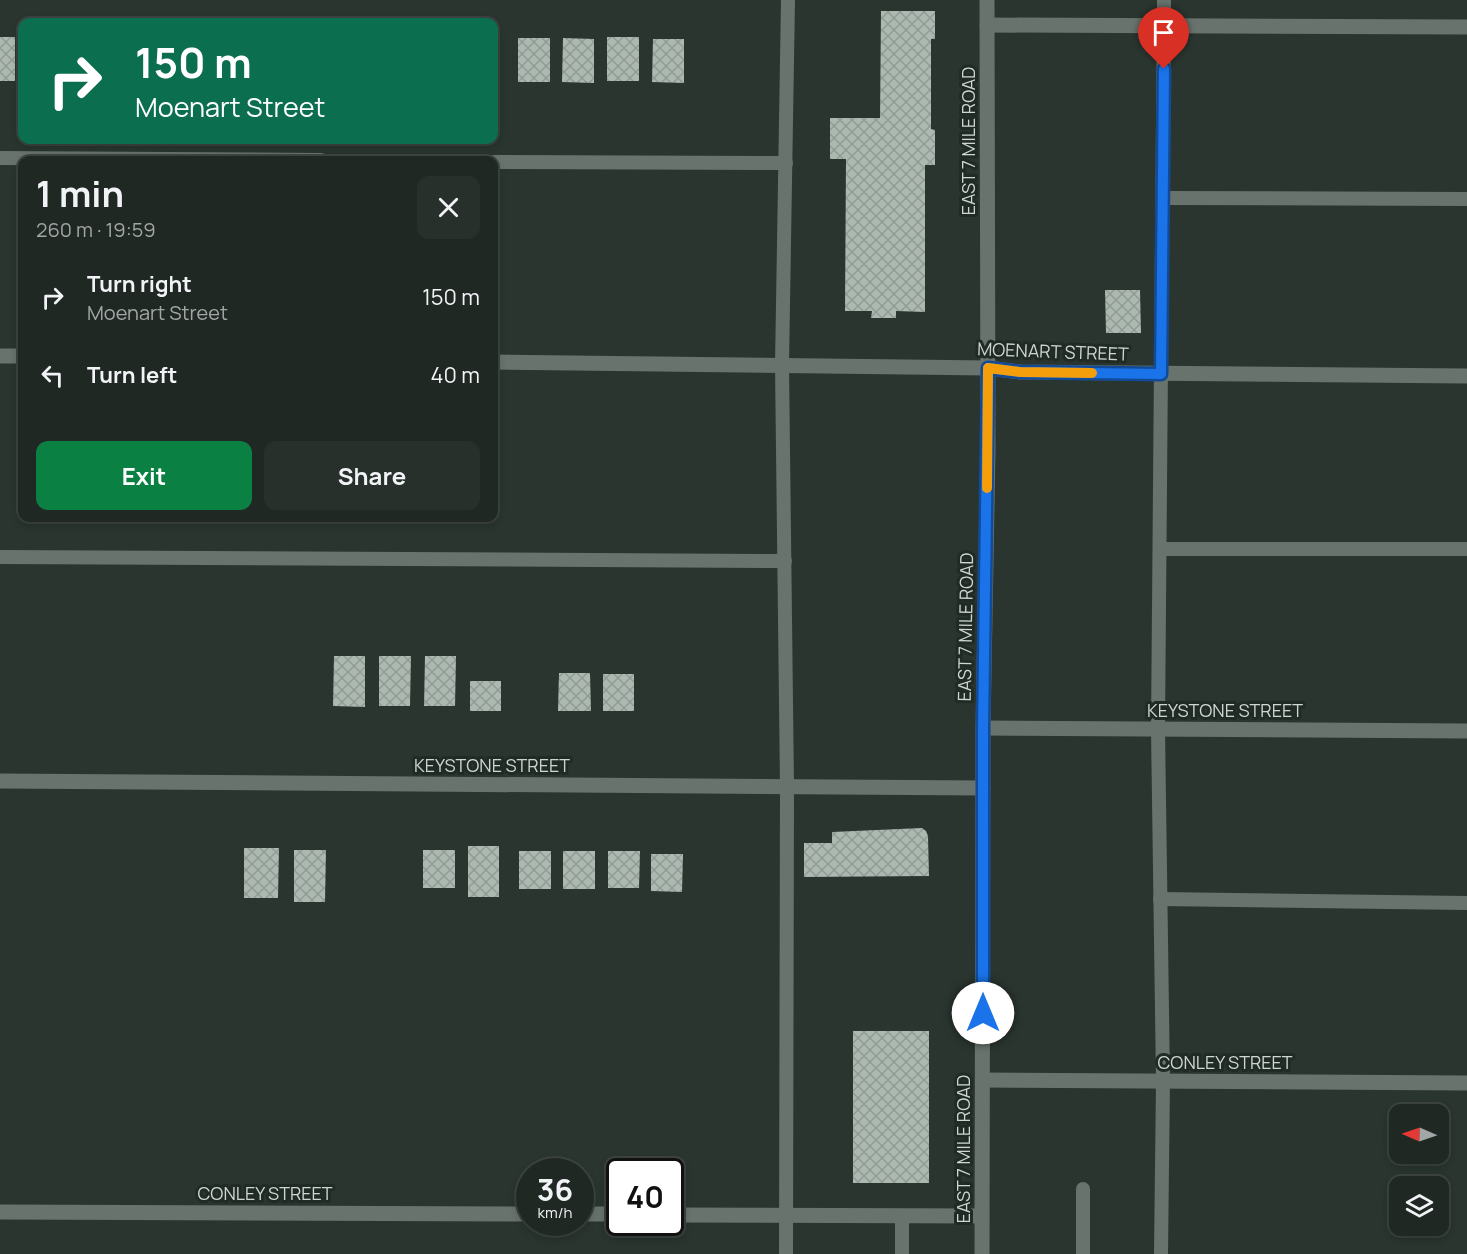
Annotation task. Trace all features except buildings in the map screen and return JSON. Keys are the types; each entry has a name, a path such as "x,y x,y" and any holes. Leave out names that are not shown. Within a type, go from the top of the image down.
{"street":[{"name":"EAST 7 MILE ROAD","path":"982,1254 983,729 988,368 987,0"},
{"path":"987,25 1467,27"},
{"path":"0,356 18,356"},
{"name":"MOENART STREET","path":"498,362 988,368 1020,372 1467,376"},
{"name":"KEYSTONE STREET","path":"983,729 1467,731"},
{"name":"KEYSTONE STREET","path":"0,781 983,788"},
{"name":"CONLEY STREET","path":"983,1080 1467,1083"},
{"name":"CONLEY STREET","path":"0,1212 516,1214"},
{"path":"684,1215 982,1216"}],"lane":[{"path":"786,1254 788,788 782,366 788,0"},
{"path":"1161,1254 1163,1081 1158,729 1164,0"},
{"path":"0,158 18,158"},
{"path":"498,162 786,163"},
{"path":"1162,198 1467,199"},
{"path":"1160,549 1467,549"},
{"path":"0,557 785,561"},
{"path":"1160,899 1467,903"},
{"path":"1083,1189 1083,1254"},
{"path":"902,1216 902,1254"}],"slow traffic":[{"path":"987,488 988,368 1020,372 1092,373"}],"route":[{"path":"983,1013 983,729 988,368 1020,372 1161,374 1164,69"}]}
